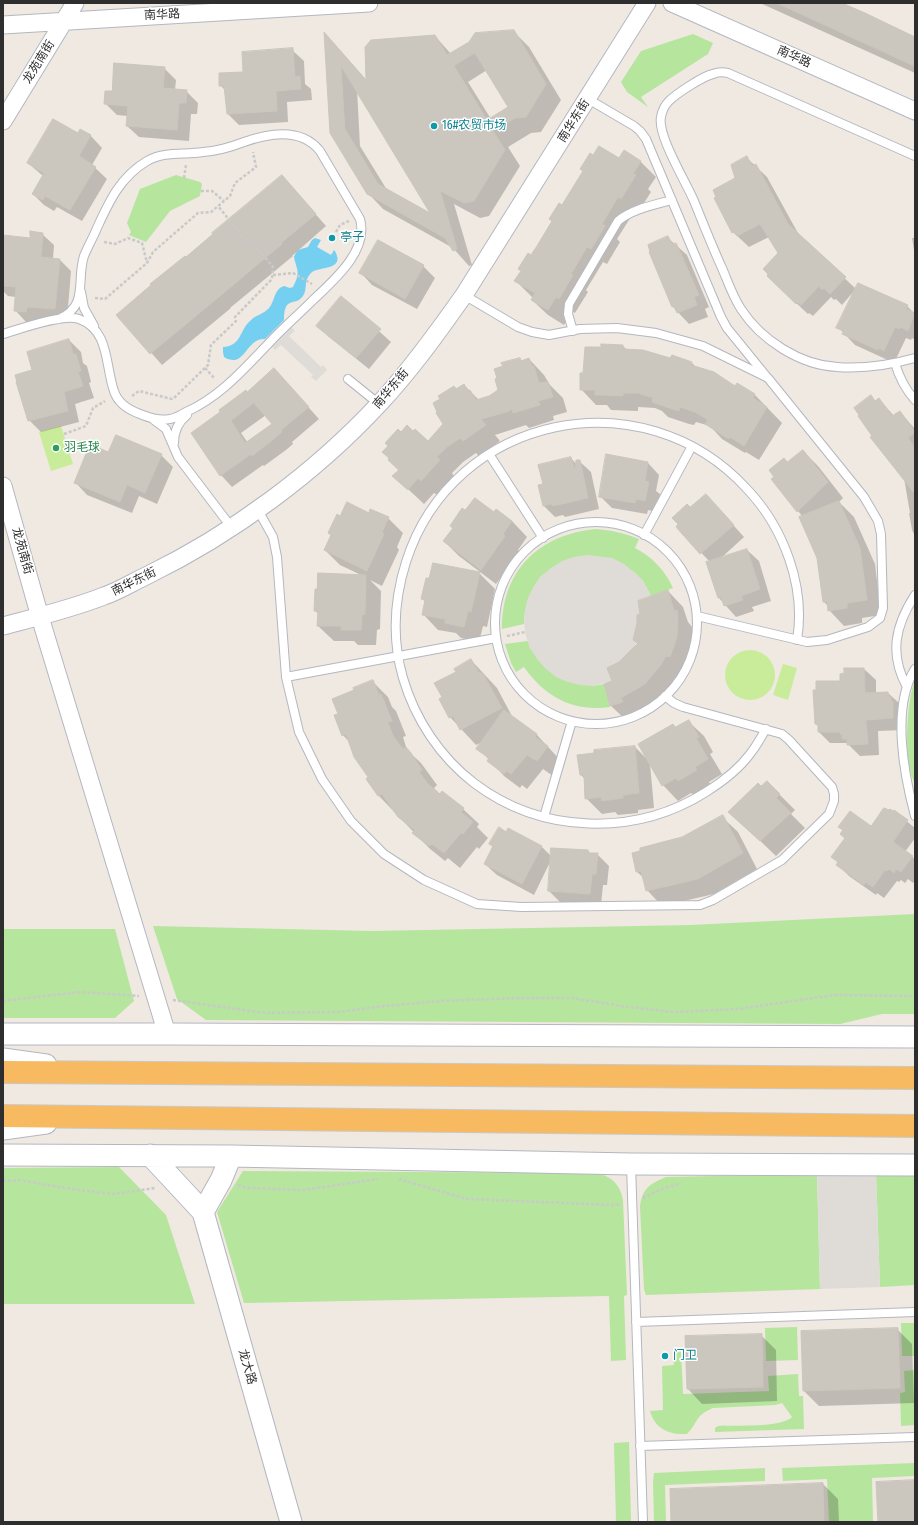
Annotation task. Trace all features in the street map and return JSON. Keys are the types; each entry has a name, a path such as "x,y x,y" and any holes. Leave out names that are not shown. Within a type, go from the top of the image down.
{"highway":[{"path":"3,1072 915,1078"},
{"path":"3,1116 915,1126"}],"street":[{"name":"龙苑南街","path":"3,121 75,3"},
{"name":"南华路","path":"3,25 369,3"},
{"name":"南华东街","path":"3,626 105,596 177,561 232,528 258,510 326,455 380,404 432,340 464,295 647,3"},
{"name":"南华路","path":"672,3 915,112"},
{"name":"龙苑南街","path":"3,486 40,616 168,1034"},
{"path":"3,1034 915,1037"},
{"path":"3,1059 100,1072"},
{"path":"3,1129 99,1116"},
{"path":"3,1155 231,1156 631,1164 915,1165"},
{"path":"150,1155 203,1212 221,1180 231,1156"},
{"name":"龙大路","path":"203,1212 291,1522"}],"lane":[{"path":"915,156 728,73 712,74 676,95 669,101 661,118 661,126 665,139 694,202 734,298 748,320 770,341 793,354 808,360 836,367 895,363 915,358"},
{"path":"588,99 640,131 646,139 727,328 864,497 878,521 881,534 883,608 880,618 868,627 827,640 807,642 697,616"},
{"path":"58,319 66,315 73,308 79,297 84,257 114,193 134,171 148,161 167,154 202,153 261,136 284,134 298,136 309,140 320,151 359,217 362,228 359,244 346,266 233,380 212,398 185,416 178,426 174,437 174,448"},
{"path":"573,330 568,314 569,304 618,222 628,214 672,200"},
{"path":"80,287 87,313 105,347 116,395 123,405 152,418 166,429 181,460 232,528"},
{"path":"464,295 518,327 532,332 549,335 573,330 617,328 656,333 704,346 768,378"},
{"path":"3,334 69,317 80,319 90,324 96,330"},
{"path":"895,363 898,374 915,400"},
{"path":"348,379 380,404"},
{"path":"152,418 171,419 196,408"},
{"path":"766,729 750,754 734,771 716,786 696,799 652,817 630,822 582,824 559,821 515,807 474,783 457,768 427,732 407,690 399,656 396,620 402,574 409,552 431,510 445,492 462,475 489,454 521,438 543,430 566,425 589,422 636,426 658,431 692,446 721,464 754,496 780,535 795,580 799,625 797,640"},
{"path":"644,535 692,446"},
{"path":"489,454 543,538"},
{"path":"258,510 273,537 277,557 286,676 300,732 322,779 351,820 384,854 424,880 477,904 521,907 700,905 713,900 782,860 829,814 834,800 832,787 782,734 683,707 674,703 665,696"},
{"path":"589,523 605,523 621,526 644,535 663,547 674,558 683,571 695,601 697,632 694,648 682,676 665,696 648,709 634,717 619,721 603,724 572,721 556,716 542,709 519,688 510,675 502,661 496,638 498,599 510,570 520,557 543,538 566,528 589,523"},
{"path":"906,687 897,666 897,640 903,616 915,595"},
{"path":"286,676 496,638"},
{"path":"915,669 906,687 903,704 903,753 905,774 915,816"},
{"path":"544,817 572,721"},
{"path":"631,1164 643,1522"},
{"path":"636,1322 915,1312"},
{"path":"640,1446 915,1437"}],"path":[{"path":"83,301 92,298 105,299 147,263 154,252 198,213 211,212 224,201 231,194 235,183 257,165 250,140"},
{"path":"201,191 212,191 224,201"},
{"path":"123,405 139,391 172,399 174,398 208,365 211,344 236,321 235,317 272,279 273,267 253,244 247,242 218,206"},
{"path":"92,239 115,244 128,238 142,243 147,263"},
{"path":"273,276 293,273 323,290"},
{"path":"64,434 86,426 93,408 116,395"},
{"path":"496,638 526,632"},
{"path":"3,1001 80,992 142,996"},
{"path":"172,1000 265,1013 337,1012 441,1001 518,998 573,998 621,1006 672,1012 738,1009 834,995 915,996"},
{"path":"394,1178 467,1199 613,1205 625,1203"},
{"path":"221,1180 247,1188 304,1190 381,1179"},
{"path":"3,1181 20,1180 71,1189 112,1194 179,1185"},
{"path":"637,1200 650,1196 664,1188 684,1183"}],"green space":[{"path":"693,34 713,43 708,54 641,97 648,107 627,92 621,82 641,51"},
{"path":"176,175 200,182 202,184 200,196 170,211 146,242 129,235 131,232 127,223 140,189"},
{"path":"61,426 73,464 51,471 39,432"},
{"path":"595,529 617,532 639,539 635,548 647,556 662,570 673,588 651,596 643,581 634,572 541,576 528,599 524,624 502,629 504,608 509,589 517,573 528,559 541,548 557,539 575,533"},
{"path":"528,641 530,648 593,686 604,684 610,707 584,707 561,700 541,687 524,667 516,672 511,663 505,644"},
{"path":"750,650 759,652 770,661 775,675 773,684 764,695 750,700 741,698 730,689 725,675 727,666 736,655"},
{"path":"783,664 797,668 788,700 773,695"},
{"path":"915,681 915,783 911,775 909,763 907,733 912,690"},
{"path":"915,914 915,1014 882,1014 840,1024 206,1020 177,999 153,926 372,931 691,925"},
{"path":"3,929 115,929 134,1001 115,1018 3,1018"},
{"path":"119,1167 166,1215 195,1304 3,1304 3,1168"},
{"path":"243,1171 594,1173 610,1178 620,1189 623,1200 627,1295 624,1296 626,1360 611,1361 609,1296 244,1303 217,1212"},
{"path":"876,1173 915,1173 915,1285 880,1287"},
{"path":"817,1174 820,1289 646,1295 644,1289 640,1207 645,1191 655,1182 666,1177"},
{"path":"901,1323 915,1323 915,1356 902,1356"},
{"path":"797,1327 798,1360 766,1361 765,1328"},
{"path":"673,1350 681,1350 683,1394 769,1391 768,1376 798,1374 799,1396 803,1396 804,1429 715,1432 715,1428 718,1426 746,1426 786,1421 792,1417 782,1403 775,1405 713,1408 700,1417 687,1434 674,1433 664,1430 655,1422 650,1411 663,1410 662,1366 674,1365"},
{"path":"915,1370 915,1425 901,1426 900,1393 905,1392 904,1371"},
{"path":"629,1442 631,1522 616,1522 614,1443"},
{"path":"915,1463 915,1476 872,1478 873,1522 829,1522 827,1479 783,1481 782,1468"},
{"path":"765,1468 765,1481 665,1485 666,1522 654,1522 654,1473"}],"shaded area":[{"path":"284,320 295,331 289,336 321,367 323,365 327,370 316,381 311,377 313,375 281,345 275,350 265,339"},
{"path":"587,555 612,558 624,564 643,581 651,596 638,601 640,614 637,615 637,623 633,640 637,642 612,681 593,686 568,682 556,677 546,669 530,648 524,623 528,598 541,576 562,561"},
{"path":"876,1173 880,1287 820,1289 817,1174"}],"water":[{"path":"315,238 321,240 317,247 331,255 334,250 335,251 337,262 330,267 311,273 307,279 303,296 297,301 288,304 284,312 284,320 265,339 254,343 237,359 231,360 224,357 223,347 234,344 247,324 269,308 276,292 284,286 290,288 293,287 298,275 294,257 295,254 296,252 308,247"}],"building":[{"path":"777,3 842,3 865,13 915,37 915,66"},
{"name":"16#农贸市场","path":"514,30 546,84 526,117 515,118 493,131 505,150 474,201 464,203 440,191 457,249 453,251 445,238 367,194 330,133 324,32 366,80 365,47 371,40 435,35 447,55 469,42 475,33","holes":["475,53 508,107 487,120 454,66","341,66 430,213 378,184 345,129"]},
{"path":"293,48 295,77 300,76 301,89 276,91 277,111 227,114 224,86 219,86 219,73 243,72 242,52"},
{"path":"114,63 165,67 163,88 187,90 186,103 179,103 177,130 126,126 128,106 104,104 105,91 112,91"},
{"path":"53,119 78,133 80,129 91,135 79,156 96,167 70,210 45,196 43,200 32,194 44,173 27,163"},
{"path":"599,146 619,158 624,150 641,161 633,174 636,175 621,199 618,197 602,224 605,226 591,249 587,247 571,274 573,275 559,299 556,297 548,310 531,300 535,293 514,281 521,271 518,269 528,253 531,255 552,221 549,219 559,203 562,205 583,171 580,169 590,153 593,155"},
{"path":"747,156 752,166 756,164 788,224 846,277 830,294 824,288 822,290 819,286 801,305 797,302 796,304 767,276 768,274 763,269 778,253 760,224 737,236 734,232 732,233 714,198 716,197 713,190 735,178 731,165"},
{"path":"282,175 316,214 150,354 116,315 151,285 150,284 185,256 186,257 213,234 212,233"},
{"path":"30,231 43,233 41,257 60,259 55,309 27,307 26,312 14,311 16,287 3,286 3,235 30,238"},
{"path":"668,236 672,244 676,243 699,295 694,297 697,305 677,313 674,306 672,307 649,252 648,245"},
{"path":"378,240 424,265 405,299 359,273"},
{"path":"858,283 908,305 906,309 915,313 908,331 900,327 899,329 895,327 884,351 879,348 878,350 842,334 844,331 836,328"},
{"path":"341,296 381,329 356,358 316,326"},
{"path":"69,339 73,354 76,354 81,371 78,372 83,386 64,392 68,411 28,421 15,375 32,370 27,352"},
{"path":"601,344 623,345 623,349 643,350 670,358 672,355 692,362 691,365 714,372 735,386 737,383 755,394 753,398 767,407 744,446 730,437 729,439 705,424 708,420 695,412 680,407 679,411 672,409 652,402 653,398 638,393 623,393 623,396 595,395 595,390 580,390 580,373 583,373 585,347 601,347"},
{"path":"520,358 521,361 529,358 532,366 534,366 539,383 548,382 553,397 538,401 540,405 513,413 512,409 507,412 481,419 486,425 463,441 460,438 447,447 437,457 440,460 421,481 418,478 408,490 392,476 399,470 382,452 388,446 385,443 398,429 401,432 407,425 413,431 415,429 428,441 443,424 436,413 437,412 433,403 440,399 438,396 454,386 456,389 464,384 476,400 489,396 498,390 495,379 497,378 494,369 503,366 501,363"},
{"path":"274,368 309,407 281,430 282,432 252,456 251,454 220,476 191,433 220,412 219,410 246,390 247,392","holes":["254,403 272,424 245,443 231,421"]},
{"path":"871,395 875,401 879,398 892,416 900,411 915,432 908,438 915,448 915,494 870,437 872,436 854,408"},
{"path":"116,435 162,454 145,493 127,485 120,502 74,483 90,444 108,452"},
{"path":"803,450 828,482 797,512 771,479 774,477 769,470 784,458 787,462"},
{"path":"606,454 648,462 645,481 649,482 645,501 636,499 635,503 599,497"},
{"path":"571,457 575,471 576,460 580,460 588,498 553,506 551,504 543,506 538,485 543,484 538,465"},
{"path":"706,494 734,525 700,554 676,527 678,524 672,518 687,504 690,507"},
{"path":"475,498 494,512 496,509 512,521 503,534 505,536 481,570 443,541 453,528 450,526 462,508 465,510"},
{"path":"839,501 860,548 867,600 847,603 847,608 828,611 827,602 823,602 817,558 799,517"},
{"path":"347,502 369,513 370,509 389,517 382,532 384,534 367,571 324,550 331,535 328,533 337,514 340,516"},
{"path":"747,549 760,589 741,596 743,600 724,606 721,597 718,598 706,562"},
{"path":"433,563 480,572 471,612 468,611 464,627 445,623 445,619 422,615 425,600 421,599 426,578 429,578"},
{"path":"318,573 366,575 365,614 362,615 361,630 341,630 341,626 317,626 318,611 314,611 315,589 317,589"},
{"path":"668,590 674,611 677,610 678,621 677,637 670,657 666,656 661,665 645,684 621,698 623,702 610,706 604,684 612,681 607,668 619,662 638,643 633,640 637,623 637,615 640,614 638,601"},
{"path":"471,659 479,673 482,672 502,708 460,730 453,716 449,718 439,699 442,697 434,683 456,672 454,669"},
{"path":"844,668 864,668 865,693 888,692 889,697 891,697 891,701 893,701 893,718 866,720 868,744 847,745 847,739 842,739 842,734 840,734 840,732 818,732 818,724 815,724 813,690 816,690 816,681 840,681 840,674 844,673"},
{"path":"373,680 379,695 381,694 392,721 388,722 393,736 403,749 406,747 411,753 422,770 419,772 428,784 440,794 442,791 464,808 461,812 473,822 463,834 461,833 444,853 432,844 429,846 412,833 415,830 398,817 382,794 378,796 366,779 368,777 354,757 346,734 342,736 334,715 338,714 332,699"},
{"path":"504,710 537,734 535,737 548,746 537,761 527,755 511,774 507,771 504,774 487,761 489,758 476,749"},
{"path":"689,720 699,737 696,738 708,759 695,767 697,770 678,781 676,778 662,786 638,744 673,724 675,727"},
{"path":"635,746 639,793 623,795 623,798 602,801 601,797 585,799 584,775 580,775 577,755 594,753 594,750"},
{"path":"767,781 780,794 776,798 791,813 760,841 728,812 758,783 761,786"},
{"path":"884,808 894,810 908,820 893,842 913,856 901,872 896,869 894,873 889,869 887,871 885,870 873,887 865,882 864,885 836,865 838,862 831,857 845,838 840,834 843,830 838,827 850,811 871,826"},
{"path":"723,815 743,853 698,879 646,891 641,871 636,872 632,853 640,851 640,848 682,837"},
{"path":"499,827 506,832 508,828 542,846 522,884 484,864 493,846 489,844"},
{"path":"551,848 588,850 589,853 598,853 596,874 592,874 590,894 548,891"},
{"path":"898,1328 900,1388 803,1391 801,1331"},
{"path":"762,1334 763,1387 687,1389 685,1336"},
{"path":"915,1480 915,1522 878,1522 876,1482"},
{"path":"823,1483 824,1522 671,1522 670,1489"}],"place":[{"name":"16#农贸市场","path":"434,126"},
{"name":"亭子","path":"332,238"},
{"name":"羽毛球","path":"56,448"},
{"name":"门卫","path":"665,1356"}]}
